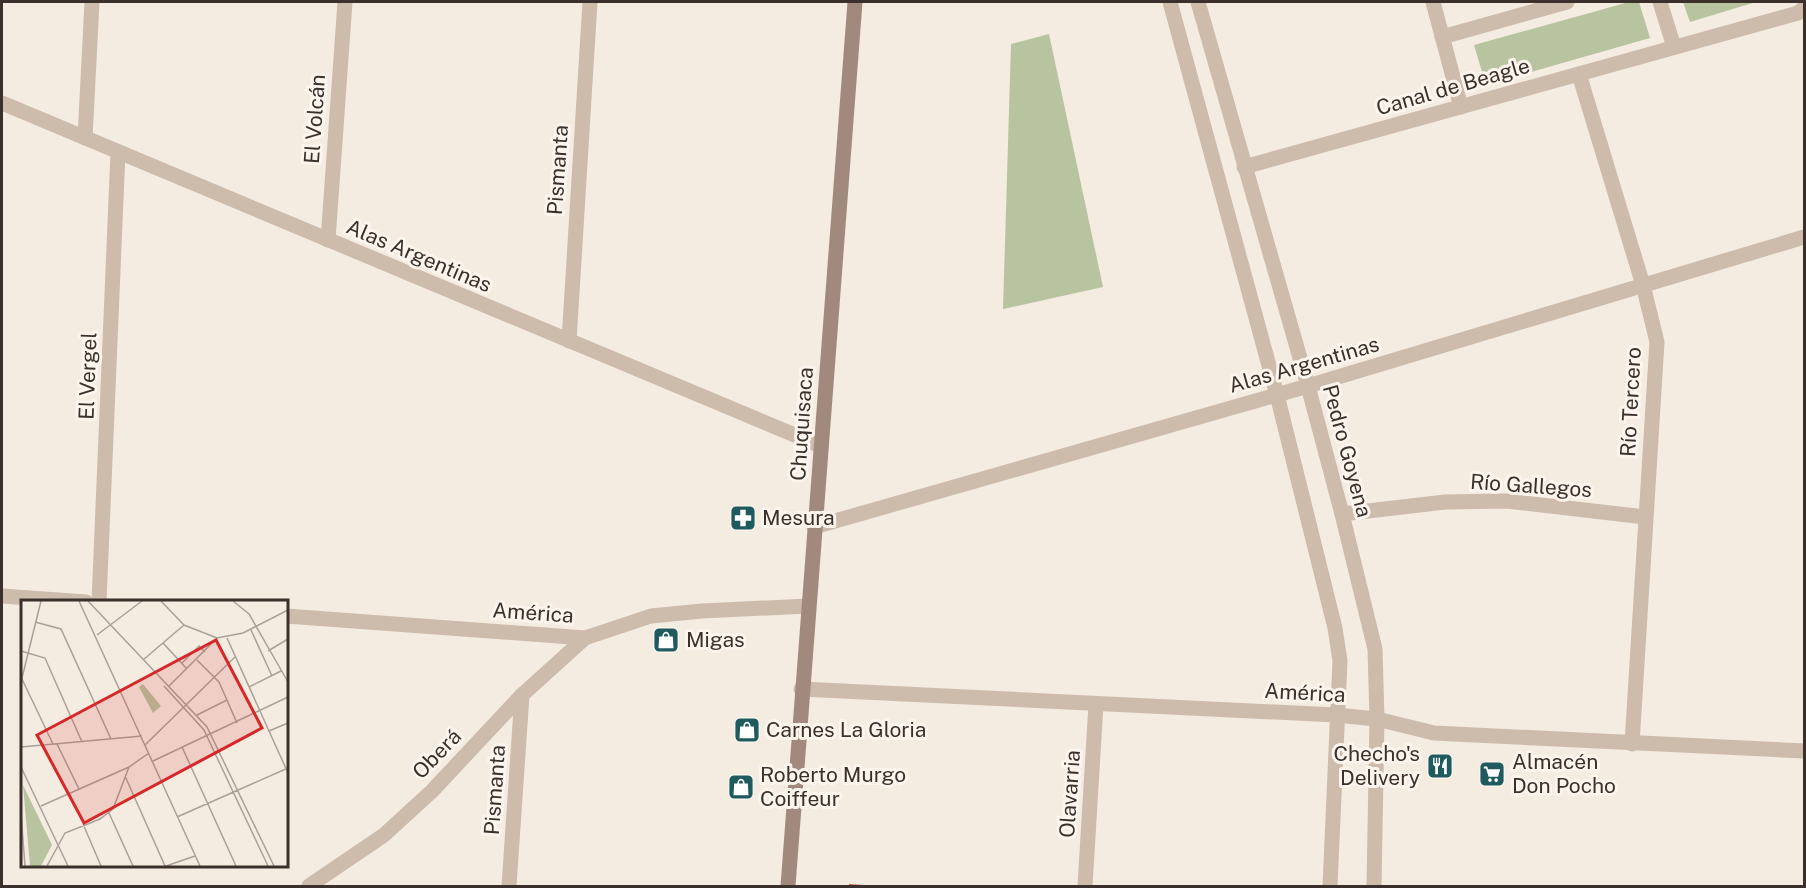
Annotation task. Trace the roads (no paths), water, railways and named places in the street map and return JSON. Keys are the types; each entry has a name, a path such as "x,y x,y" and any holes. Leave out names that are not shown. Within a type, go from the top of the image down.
{"street":[{"path":"85,138 92,2"},
{"name":"El Volcán","path":"328,240 345,2"},
{"name":"Pismanta","path":"568,341 590,2"},
{"name":"Chuquisaca","path":"788,886 801,689 855,2"},
{"path":"1170,2 1277,395 1335,628 1340,661 1330,886"},
{"name":"Pedro Goyena","path":"1198,2 1308,386 1375,649 1377,719 1374,886"},
{"path":"1433,2 1461,107"},
{"path":"1442,37 1567,2"},
{"path":"1660,2 1674,47"},
{"name":"Canal de Beagle","path":"1244,167 1798,13 1804,8"},
{"name":"Río Tercero","path":"1579,74 1643,285 1657,342 1632,744"},
{"name":"Alas Argentinas","path":"2,103 821,446"},
{"name":"El Vergel","path":"99,600 118,152"},
{"name":"Alas Argentinas","path":"814,528 1308,386 1804,237"},
{"name":"Río Gallegos","path":"1342,514 1445,502 1508,501 1645,517"},
{"path":"2,596 58,600"},
{"name":"América","path":"288,616 585,638 651,616 808,606"},
{"name":"Oberá","path":"309,886 384,835 432,791 522,695 585,638"},
{"name":"América","path":"801,689 1336,715 1377,719 1434,733 1804,751"},
{"name":"Pismanta","path":"509,886 522,695"},
{"name":"Olavarria","path":"1085,886 1096,704"}],"place":[{"name":"Mesura","path":"743,518"},
{"name":"Migas","path":"666,640"},
{"name":"Carnes La Gloria","path":"747,730"},
{"name":"Checho's Delivery","path":"1440,766"},
{"name":"Almacén Don Pocho","path":"1492,774"},
{"name":"Roberto Murgo Coiffeur","path":"741,787"}]}
